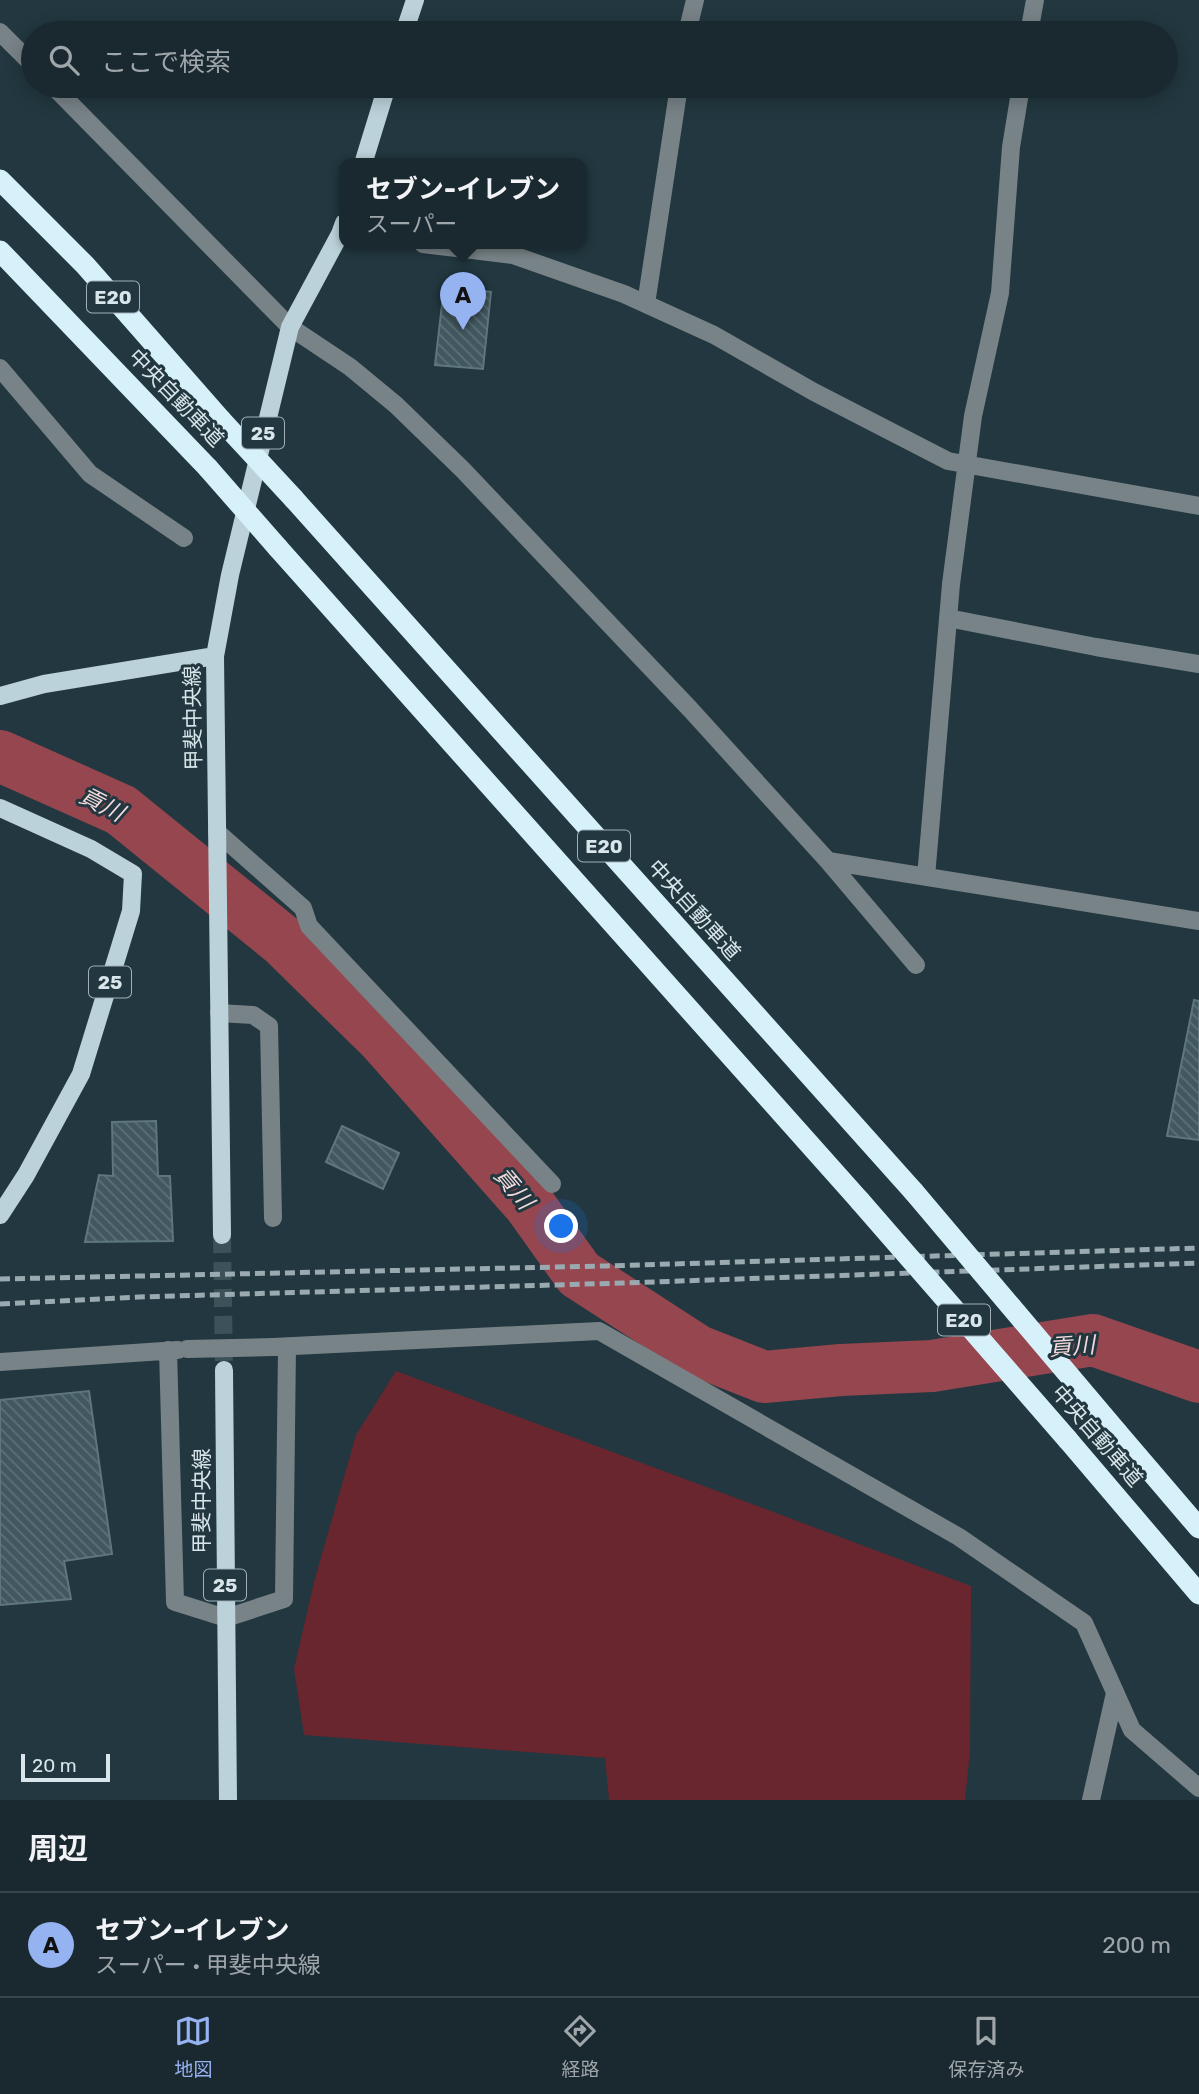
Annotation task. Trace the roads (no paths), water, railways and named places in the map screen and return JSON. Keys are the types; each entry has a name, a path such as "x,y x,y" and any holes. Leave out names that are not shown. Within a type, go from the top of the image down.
{"highway":[{"name":"中央自動車道","path":"0,180 85,265 914,1192 1199,1528"},
{"name":"中央自動車道","path":"0,251 208,468 860,1201 1199,1594"}],"main road":[{"path":"408,21 415,0"},
{"path":"365,158 383,98"},
{"name":"甲斐中央線","path":"222,1235 215,656 236,548 290,327 339,237"},
{"path":"0,696 44,684 215,656"},
{"name":"25","path":"0,808 91,849 133,874 131,911 81,1074 26,1175 0,1215"},
{"name":"甲斐中央線","path":"224,1370 229,1800"}],"street":[{"path":"690,21 695,0"},
{"path":"1031,21 1035,0"},
{"path":"0,32 21,53"},
{"path":"65,98 290,327 396,405 463,470 690,709 828,861 916,965"},
{"path":"646,304 677,98"},
{"path":"926,877 948,618 973,416 1000,293 1011,146 1019,98"},
{"path":"464,249 513,255 646,304 714,335 814,392 948,461 1199,506"},
{"path":"0,368 90,474 184,538"},
{"path":"948,618 1199,664"},
{"path":"218,833 303,908 309,926 552,1184"},
{"path":"828,861 1199,921"},
{"path":"219,1006 253,1015 269,1026 273,1218"},
{"path":"0,1362 187,1349 599,1331 959,1537 1084,1623 1132,1730 1199,1788"},
{"path":"168,1350 175,1602 226,1618 284,1599 280,1347"},
{"path":"1091,1800 1115,1693"}],"waterway":[{"name":"貢川","path":"0,756 121,810 283,941 383,1039 529,1204 579,1274 698,1351 764,1377 932,1366 1093,1340 1199,1377"}],"tunnel":[{"path":"222,1235 224,1370"}],"railway":[{"path":"0,1279 605,1266 1199,1248"},
{"path":"0,1304 139,1297 1199,1263"}],"place":[{"name":"セブン-イレブン","path":"463,330"}]}
